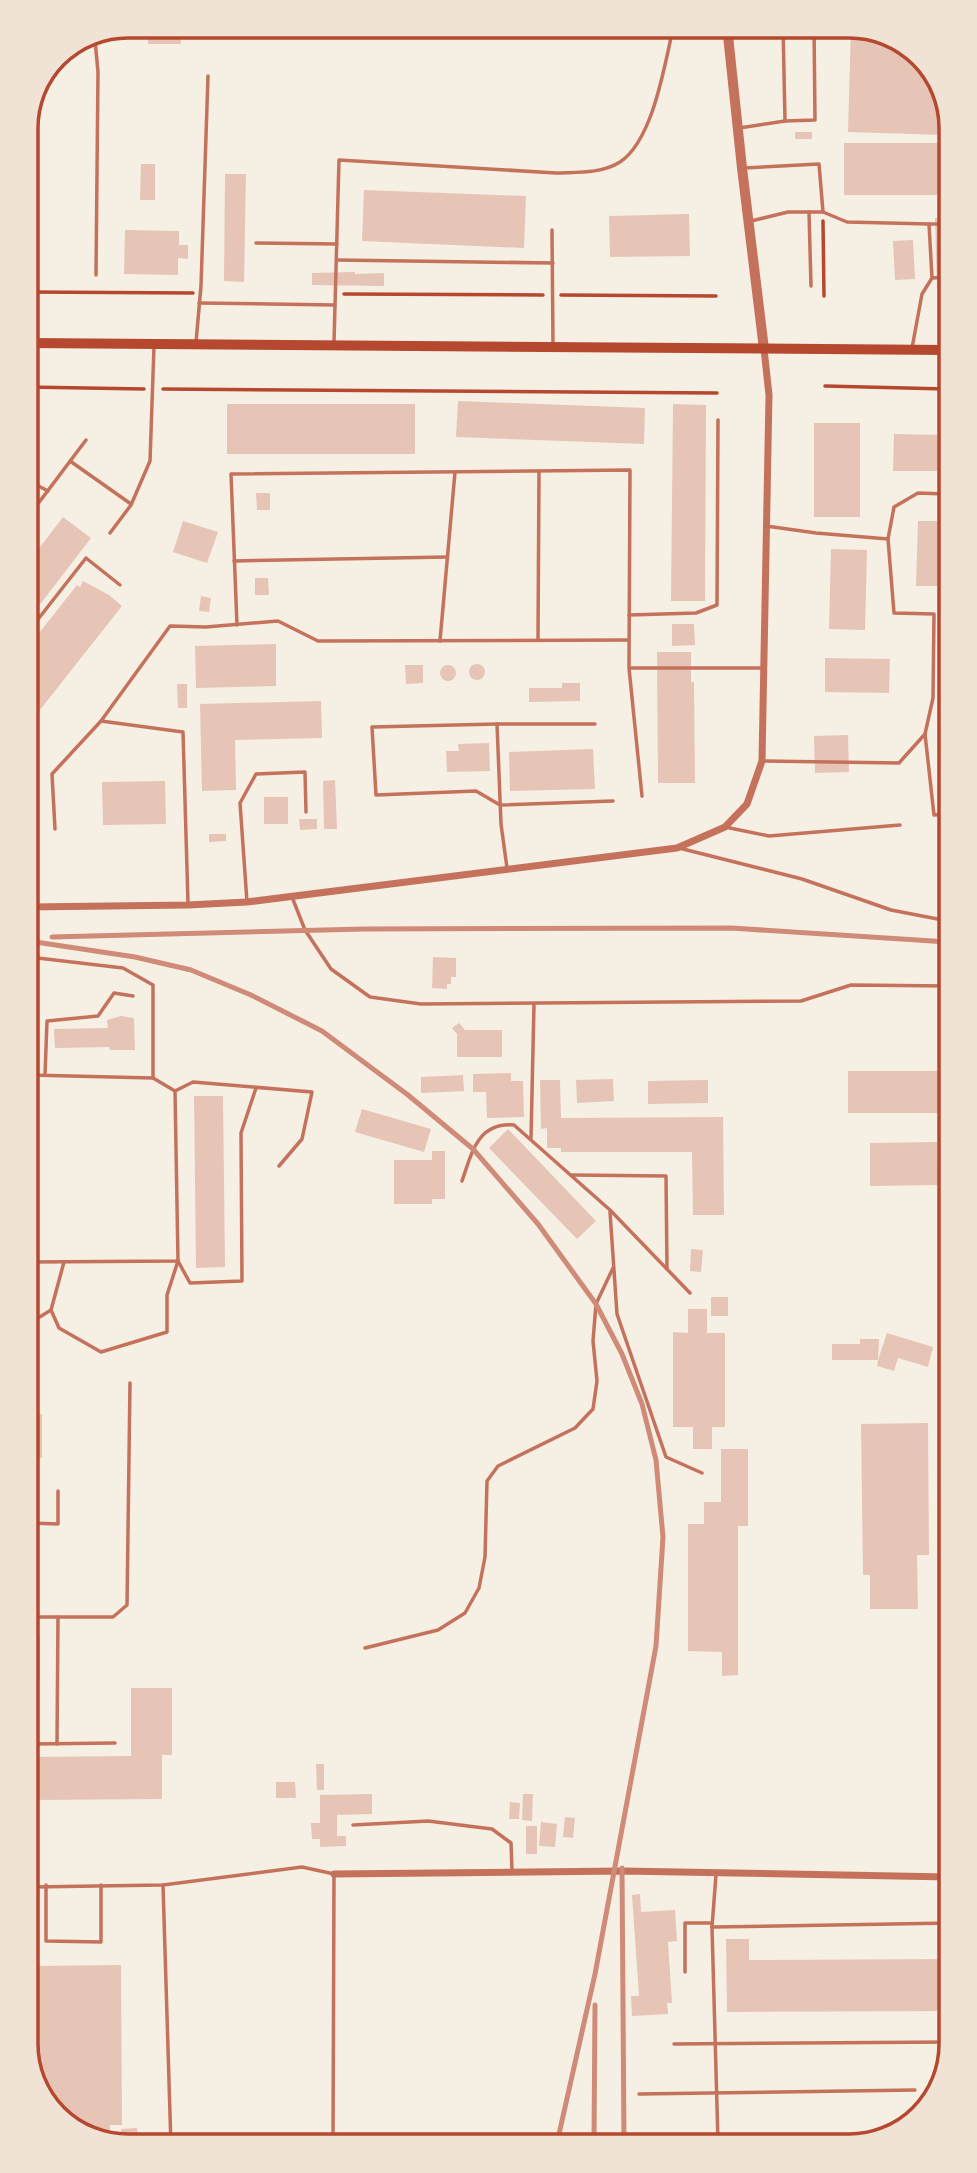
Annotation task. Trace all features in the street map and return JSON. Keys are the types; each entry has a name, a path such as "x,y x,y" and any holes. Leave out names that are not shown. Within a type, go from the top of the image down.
{"main road":[{"path":"39,343 939,350"}],"street":[{"path":"39,907 247,902 677,848 725,827 747,804 762,761 769,395 728,39"},
{"path":"334,1874 716,1872 939,1877"}],"lane":[{"path":"334,345 339,160 556,173 592,172 620,162 639,142 659,92 671,39"},
{"path":"783,39 785,121"},
{"path":"737,128 815,120 814,39"},
{"path":"95,45 98,72 96,275"},
{"path":"196,344 208,76"},
{"path":"742,168 819,164 823,212"},
{"path":"749,221 788,212 823,212 847,222 939,224"},
{"path":"809,212 811,286"},
{"path":"912,350 922,294 932,278 929,224"},
{"path":"552,230 553,347"},
{"path":"256,243 337,244"},
{"path":"337,260 553,263"},
{"path":"932,278 939,278"},
{"path":"199,303 335,305"},
{"path":"110,533 131,505 150,461 154,344"},
{"path":"629,615 696,613 717,605 718,420"},
{"path":"39,502 86,440"},
{"path":"70,461 131,505"},
{"path":"237,625 231,474 630,470 629,668 642,796"},
{"path":"440,641 455,471"},
{"path":"538,640 539,471"},
{"path":"39,486 48,491"},
{"path":"939,494 918,493 894,507 888,539 894,613 934,614 933,698 925,734 934,814 939,814"},
{"path":"766,526 888,539"},
{"path":"234,561 447,557"},
{"path":"39,618 86,558 120,585"},
{"path":"55,829 52,774 101,721 170,626 206,627 278,621 318,642 629,640"},
{"path":"629,668 764,668"},
{"path":"101,721 183,732 188,905"},
{"path":"497,724 500,805 508,870"},
{"path":"595,724 372,727 376,795 476,791 500,805 614,801"},
{"path":"762,761 899,763 925,734"},
{"path":"247,902 240,803 256,774 305,772 306,812"},
{"path":"725,827 769,836 900,825"},
{"path":"677,848 803,879 891,910 939,919"},
{"path":"292,897 305,930 331,969 370,998 421,1004 801,1001 851,985 939,986"},
{"path":"39,958 123,968 153,985 153,1078"},
{"path":"45,1075 47,1021 98,1016 114,993 132,996"},
{"path":"531,1138 534,1003"},
{"path":"39,1075 153,1078 175,1091"},
{"path":"175,1091 193,1083 312,1092 302,1139 279,1166"},
{"path":"178,1261 190,1283 242,1281 241,1133 256,1088"},
{"path":"64,1262 51,1310 59,1328 101,1352 167,1332 167,1295 178,1261 175,1091"},
{"path":"462,1181 473,1149 486,1131 500,1124 514,1125 610,1210 690,1293"},
{"path":"569,1175 666,1176 667,1269"},
{"path":"610,1210 617,1314 666,1457 702,1473"},
{"path":"39,1262 178,1261"},
{"path":"365,1648 438,1630 465,1613 480,1588 485,1556 487,1480 498,1466 575,1428 593,1409 597,1381 593,1341 596,1304 613,1268"},
{"path":"39,1317 51,1310"},
{"path":"39,1617 113,1617 127,1605 130,1383"},
{"path":"39,1523 58,1524 58,1491"},
{"path":"57,1744 58,1617"},
{"path":"39,1744 115,1743"},
{"path":"353,1825 428,1821 492,1829 511,1843 512,1872"},
{"path":"39,1885 163,1885 302,1867 334,1874 333,2134"},
{"path":"716,1872 712,1925 718,2134"},
{"path":"46,1885 46,1941 101,1942 101,1885"},
{"path":"163,1885 171,2134"},
{"path":"685,1972 685,1923 939,1923"},
{"path":"674,2044 939,2042"},
{"path":"639,2094 915,2090"}],"path":[{"path":"823,212 824,296"},
{"path":"39,292 200,293"},
{"path":"336,294 716,296"},
{"path":"825,386 939,389"},
{"path":"39,387 717,393"}],"building":[{"path":"148,39 181,39 181,44 148,44"},
{"path":"851,39 866,40 894,51 920,74 934,100 939,135 848,132"},
{"path":"795,132 812,132 812,139 795,139"},
{"path":"844,143 939,143 939,195 844,195"},
{"path":"141,164 155,164 155,200 140,200"},
{"path":"225,174 246,174 244,282 224,281"},
{"path":"364,190 526,196 524,248 362,241"},
{"path":"689,214 690,256 610,257 609,216"},
{"path":"935,218 939,218 939,288"},
{"path":"125,230 179,231 179,245 188,245 188,259 178,258 178,275 124,274"},
{"path":"913,240 915,279 895,280 893,241"},
{"path":"312,273 384,273 384,286 312,285"},
{"path":"458,401 645,408 644,444 456,437"},
{"path":"227,404 415,404 415,454 227,454"},
{"path":"673,404 706,405 705,601 671,601"},
{"path":"814,423 860,423 860,517 814,517"},
{"path":"894,434 939,435 939,471 893,471"},
{"path":"256,493 270,493 270,510 257,510"},
{"path":"63,517 91,538 39,606 39,549"},
{"path":"183,521 218,532 207,563 173,552"},
{"path":"918,521 939,521 939,586 916,586"},
{"path":"831,549 867,550 865,630 829,629"},
{"path":"255,578 268,578 269,595 255,595"},
{"path":"83,581 109,595 122,606 39,711 39,633 77,585 80,587"},
{"path":"201,596 211,598 209,612 199,611"},
{"path":"672,624 694,624 695,645 672,646"},
{"path":"276,644 276,686 196,688 195,646"},
{"path":"657,652 691,652 695,783 658,783"},
{"path":"825,658 890,659 889,693 825,692"},
{"path":"474,664 480,664 485,672 483,678 474,680 469,675 469,669"},
{"path":"405,665 423,665 423,683 406,684"},
{"path":"445,665 451,665 456,673 454,679 445,681 440,676 440,670"},
{"path":"562,683 580,683 580,701 529,702 529,688 562,688"},
{"path":"177,684 187,684 187,708 178,708"},
{"path":"321,701 322,738 235,740 236,790 202,791 200,704"},
{"path":"848,735 849,772 815,773 814,736"},
{"path":"489,743 490,771 447,772 446,751 459,751 458,744"},
{"path":"593,749 595,789 510,791 509,752"},
{"path":"335,780 337,829 324,829 323,781"},
{"path":"165,781 166,824 103,825 102,782"},
{"path":"264,797 288,797 288,824 264,824"},
{"path":"299,819 317,819 317,829 300,830"},
{"path":"209,834 226,834 226,841 209,842"},
{"path":"433,957 456,958 456,977 451,977 451,984 447,984 447,989 432,988"},
{"path":"121,1016 134,1018 135,1050 110,1050 109,1047 55,1048 54,1029 108,1028 107,1020"},
{"path":"459,1023 465,1030 502,1030 502,1057 457,1057 457,1034 452,1028"},
{"path":"848,1071 939,1071 939,1113 848,1113"},
{"path":"511,1073 511,1081 523,1081 524,1117 487,1118 486,1092 473,1092 473,1074"},
{"path":"463,1075 464,1091 421,1093 421,1077"},
{"path":"613,1079 614,1101 577,1103 576,1080"},
{"path":"540,1080 560,1080 561,1118 723,1117 724,1215 693,1215 692,1152 561,1152 561,1148 547,1148 547,1128 541,1129"},
{"path":"708,1080 708,1103 648,1104 648,1081"},
{"path":"194,1096 223,1096 225,1267 196,1268"},
{"path":"362,1109 431,1129 424,1152 355,1132"},
{"path":"508,1129 596,1221 577,1239 489,1148"},
{"path":"937,1142 938,1185 870,1186 870,1143"},
{"path":"432,1151 445,1151 445,1199 432,1199 432,1204 394,1204 394,1160 432,1160"},
{"path":"691,1249 703,1250 701,1272 690,1271"},
{"path":"711,1297 728,1297 728,1316 711,1316"},
{"path":"688,1309 707,1309 707,1333 725,1333 725,1427 712,1427 712,1449 693,1449 693,1427 673,1427 673,1332 688,1333"},
{"path":"887,1333 933,1347 928,1367 898,1358 894,1371 877,1366"},
{"path":"860,1339 879,1339 878,1360 832,1360 832,1344 860,1344"},
{"path":"39,1414 42,1414 42,1458 39,1458"},
{"path":"928,1423 929,1555 917,1555 918,1609 870,1609 870,1575 863,1575 861,1424"},
{"path":"721,1449 748,1449 748,1526 738,1526 738,1675 722,1676 722,1652 688,1651 688,1524 704,1524 704,1502 721,1502"},
{"path":"39,1635 40,1635 39,1680"},
{"path":"131,1688 172,1688 172,1755 162,1755 162,1799 39,1800 39,1757 131,1756"},
{"path":"316,1764 324,1764 324,1790 317,1790"},
{"path":"276,1782 295,1782 296,1798 276,1798"},
{"path":"372,1794 372,1814 337,1815 337,1836 346,1836 346,1846 320,1847 320,1839 312,1839 311,1823 320,1823 320,1795"},
{"path":"523,1794 533,1794 532,1821 522,1820"},
{"path":"510,1802 520,1803 519,1819 509,1819"},
{"path":"565,1817 575,1818 573,1838 563,1837"},
{"path":"541,1822 557,1824 555,1847 539,1846"},
{"path":"526,1826 537,1826 537,1854 526,1854"},
{"path":"640,1894 641,1912 675,1910 677,1941 668,1942 672,2003 667,2003 668,2014 632,2016 631,1996 639,1996 632,1895"},
{"path":"726,1939 749,1939 749,1960 939,1959 939,2011 727,2012"},
{"path":"121,1965 122,2125 110,2125 110,2132 94,2128 74,2116 57,2099 43,2073 39,2045 39,1966"},
{"path":"137,2128 138,2134 121,2134 121,2129"}],"railway":[{"path":"52,937 364,929 731,928 939,941"},
{"path":"39,943 135,957 191,970 251,995 322,1031 408,1095 473,1149 538,1224 596,1304 622,1354 642,1404 656,1460 663,1537 656,1646 595,1974 559,2134"},
{"path":"622,1868 624,2134"},
{"path":"594,2134 595,2005"}]}
